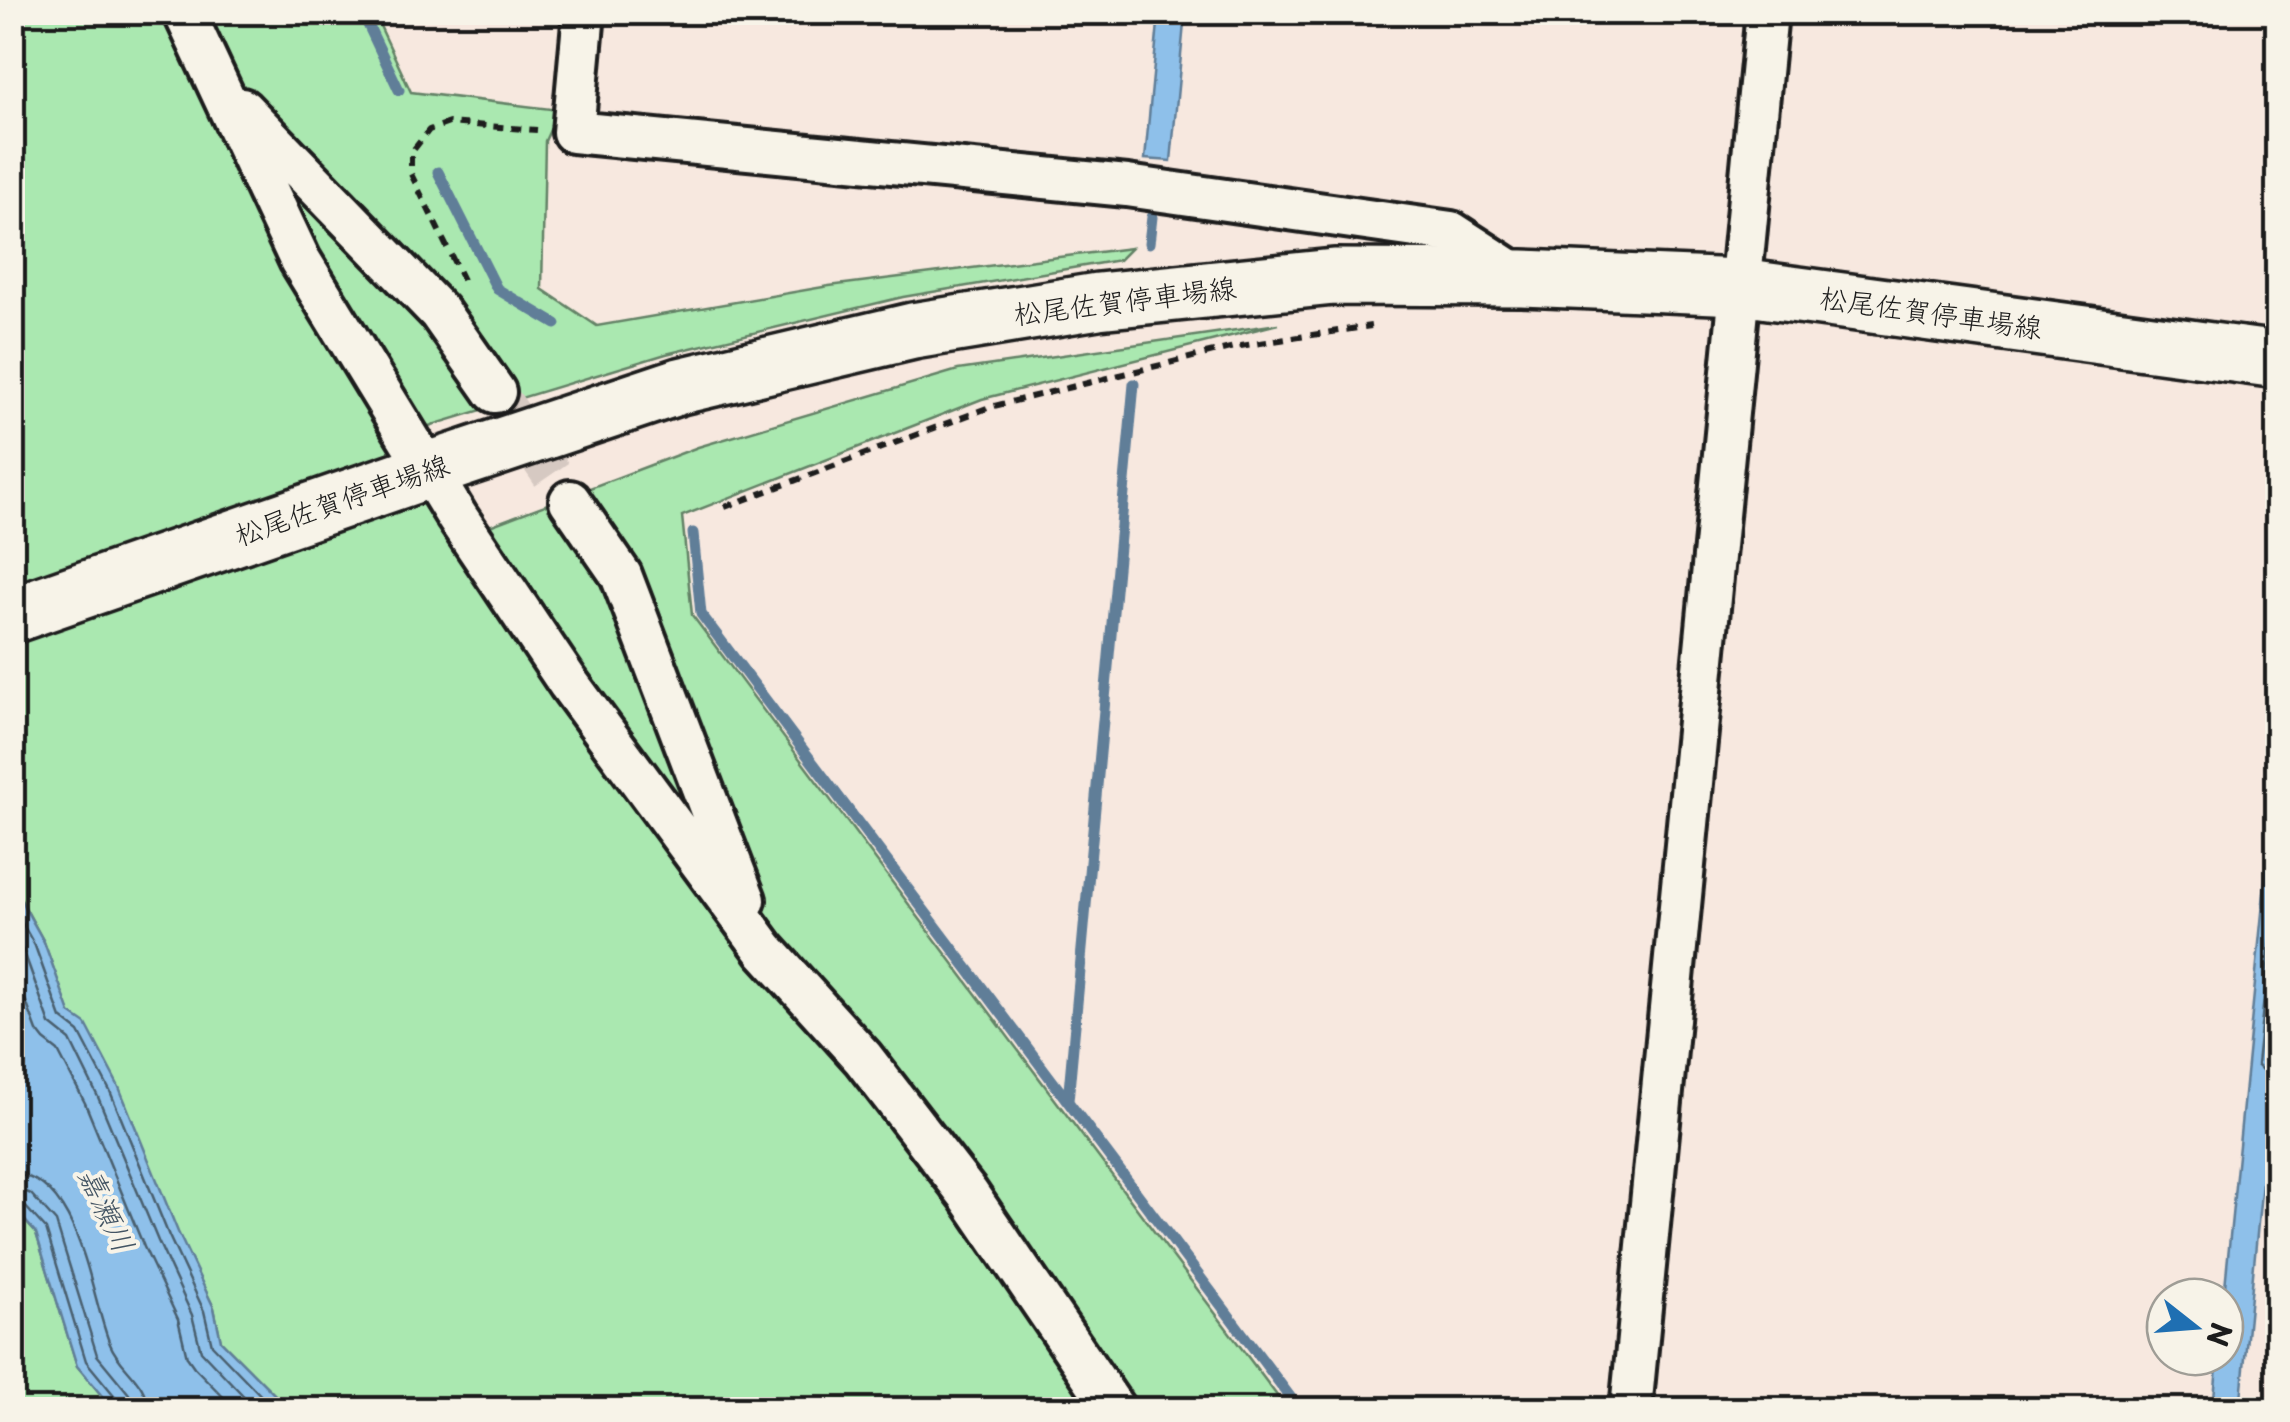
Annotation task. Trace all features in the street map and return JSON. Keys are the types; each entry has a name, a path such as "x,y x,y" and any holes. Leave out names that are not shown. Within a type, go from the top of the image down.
{"main road":[{"name":"松尾佐賀停車場線","path":"12,615 680,386 913,331 1098,301 1334,277 1522,278 1740,287 2278,360"}],"street":[{"path":"184,12 300,260 457,517 569,684 765,950 863,1058 919,1127 1115,1410"},
{"path":"584,12 573,132 1127,186 1451,232 1522,278"},
{"path":"1631,1410 1767,12"},
{"path":"220,87 439,312 495,392"},
{"path":"570,501 621,575 765,950"}],"path":[{"path":"467,288 411,174 411,153 429,130 450,122 573,132"},
{"path":"725,508 990,408 1234,347 1372,326"}],"green space":[{"path":"12,13 374,13 411,92 559,110 545,141 542,289 597,326 829,286 1131,248 1119,260 903,297 666,354 386,439 450,541 698,447 958,370 1278,324 982,399 682,516 692,615 1287,1409 289,1409 221,1341 214,1308 70,1014 44,942 13,885"},
{"path":"12,1207 36,1233 77,1366 113,1409 13,1409"}],"water":[{"path":"1159,13 1185,13 1171,161 1145,159"},
{"path":"2277,761 2277,1027 2245,1357 2245,1277 2226,1277"},
{"name":"嘉瀬川","path":"12,885 44,942 70,1013 86,1024 119,1087 178,1232 214,1308 221,1341 289,1409 113,1409 77,1366 36,1233 13,1207"},
{"path":"2216,1377 2243,1377 2240,1409 2213,1409"}],"waterway":[{"path":"362,12 399,90"},
{"path":"438,172 497,289 556,324"},
{"path":"1149,243 1152,217"},
{"path":"1068,1101 1134,384"},
{"path":"693,533 701,614 1300,1410"}],"tunnel":[{"path":"495,392 570,501"}]}
